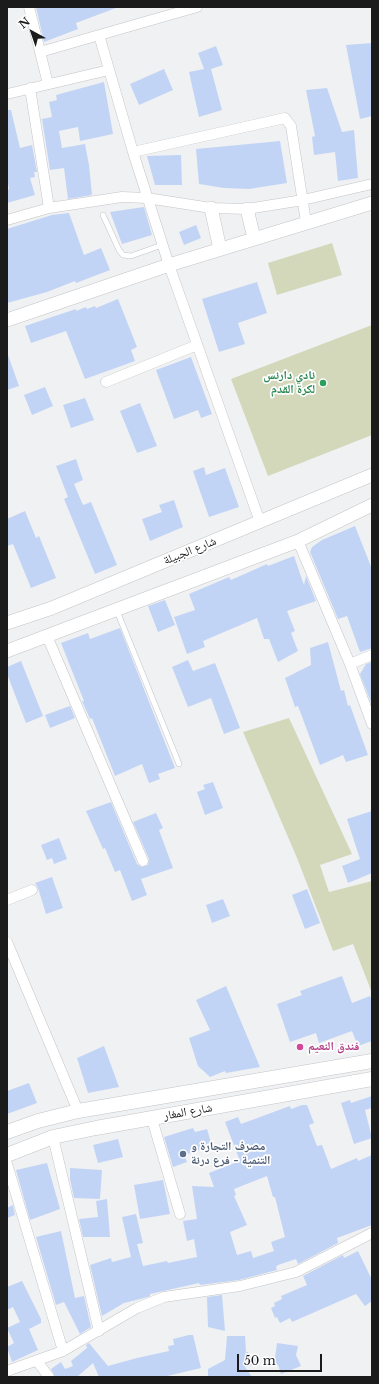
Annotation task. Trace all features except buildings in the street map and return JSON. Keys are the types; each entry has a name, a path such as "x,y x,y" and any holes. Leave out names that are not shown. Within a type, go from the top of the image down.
{"main road":[{"name":"شارع المغار","path":"7,1132 38,1121 78,1111 369,1061"},
{"path":"369,1061 371,1080"},
{"name":"شارع المغار","path":"7,1155 54,1137 152,1118 371,1080"}],"street":[{"path":"28,7 48,84"},
{"path":"40,52 197,7"},
{"path":"100,35 132,152 162,245 260,522"},
{"path":"7,94 110,70"},
{"path":"30,88 49,208"},
{"path":"132,152 285,118 291,126 306,222"},
{"path":"7,220 49,208 122,197 147,198 211,208 247,209 303,200 372,184"},
{"path":"7,320 169,265 372,203"},
{"path":"211,208 220,249"},
{"path":"247,209 254,238"},
{"path":"106,382 197,345"},
{"name":"شارع الجبيلة","path":"7,623 52,608 372,475"},
{"path":"7,651 298,541 372,505"},
{"path":"298,541 350,664 372,724"},
{"path":"47,636 143,861"},
{"path":"350,664 372,655"},
{"path":"7,900 32,890"},
{"path":"7,942 78,1111"},
{"path":"152,1118 180,1214"},
{"path":"54,1137 99,1331"},
{"path":"7,1164 63,1351"},
{"path":"7,1371 37,1362 63,1351 137,1308 164,1297 240,1286 296,1272 372,1233"},
{"path":"37,1362 49,1377"}],"lane":[{"path":"104,215 119,250 123,255 131,256 162,245"},
{"path":"116,610 179,764"}],"green space":[{"path":"332,243 342,275 277,295 268,263"},
{"path":"372,325 372,435 268,476 231,379"},
{"path":"289,718 352,854 320,865 329,892 372,881 372,993 353,944 333,951 297,858 243,732"}],"place":[{"name":"نادي دارنس لكرة القدم","path":"323,383"},
{"name":"فندق النعيم","path":"300,1047"},
{"name":"مصرف التجارة و التنمية - فرع درنة","path":"183,1154"}]}
